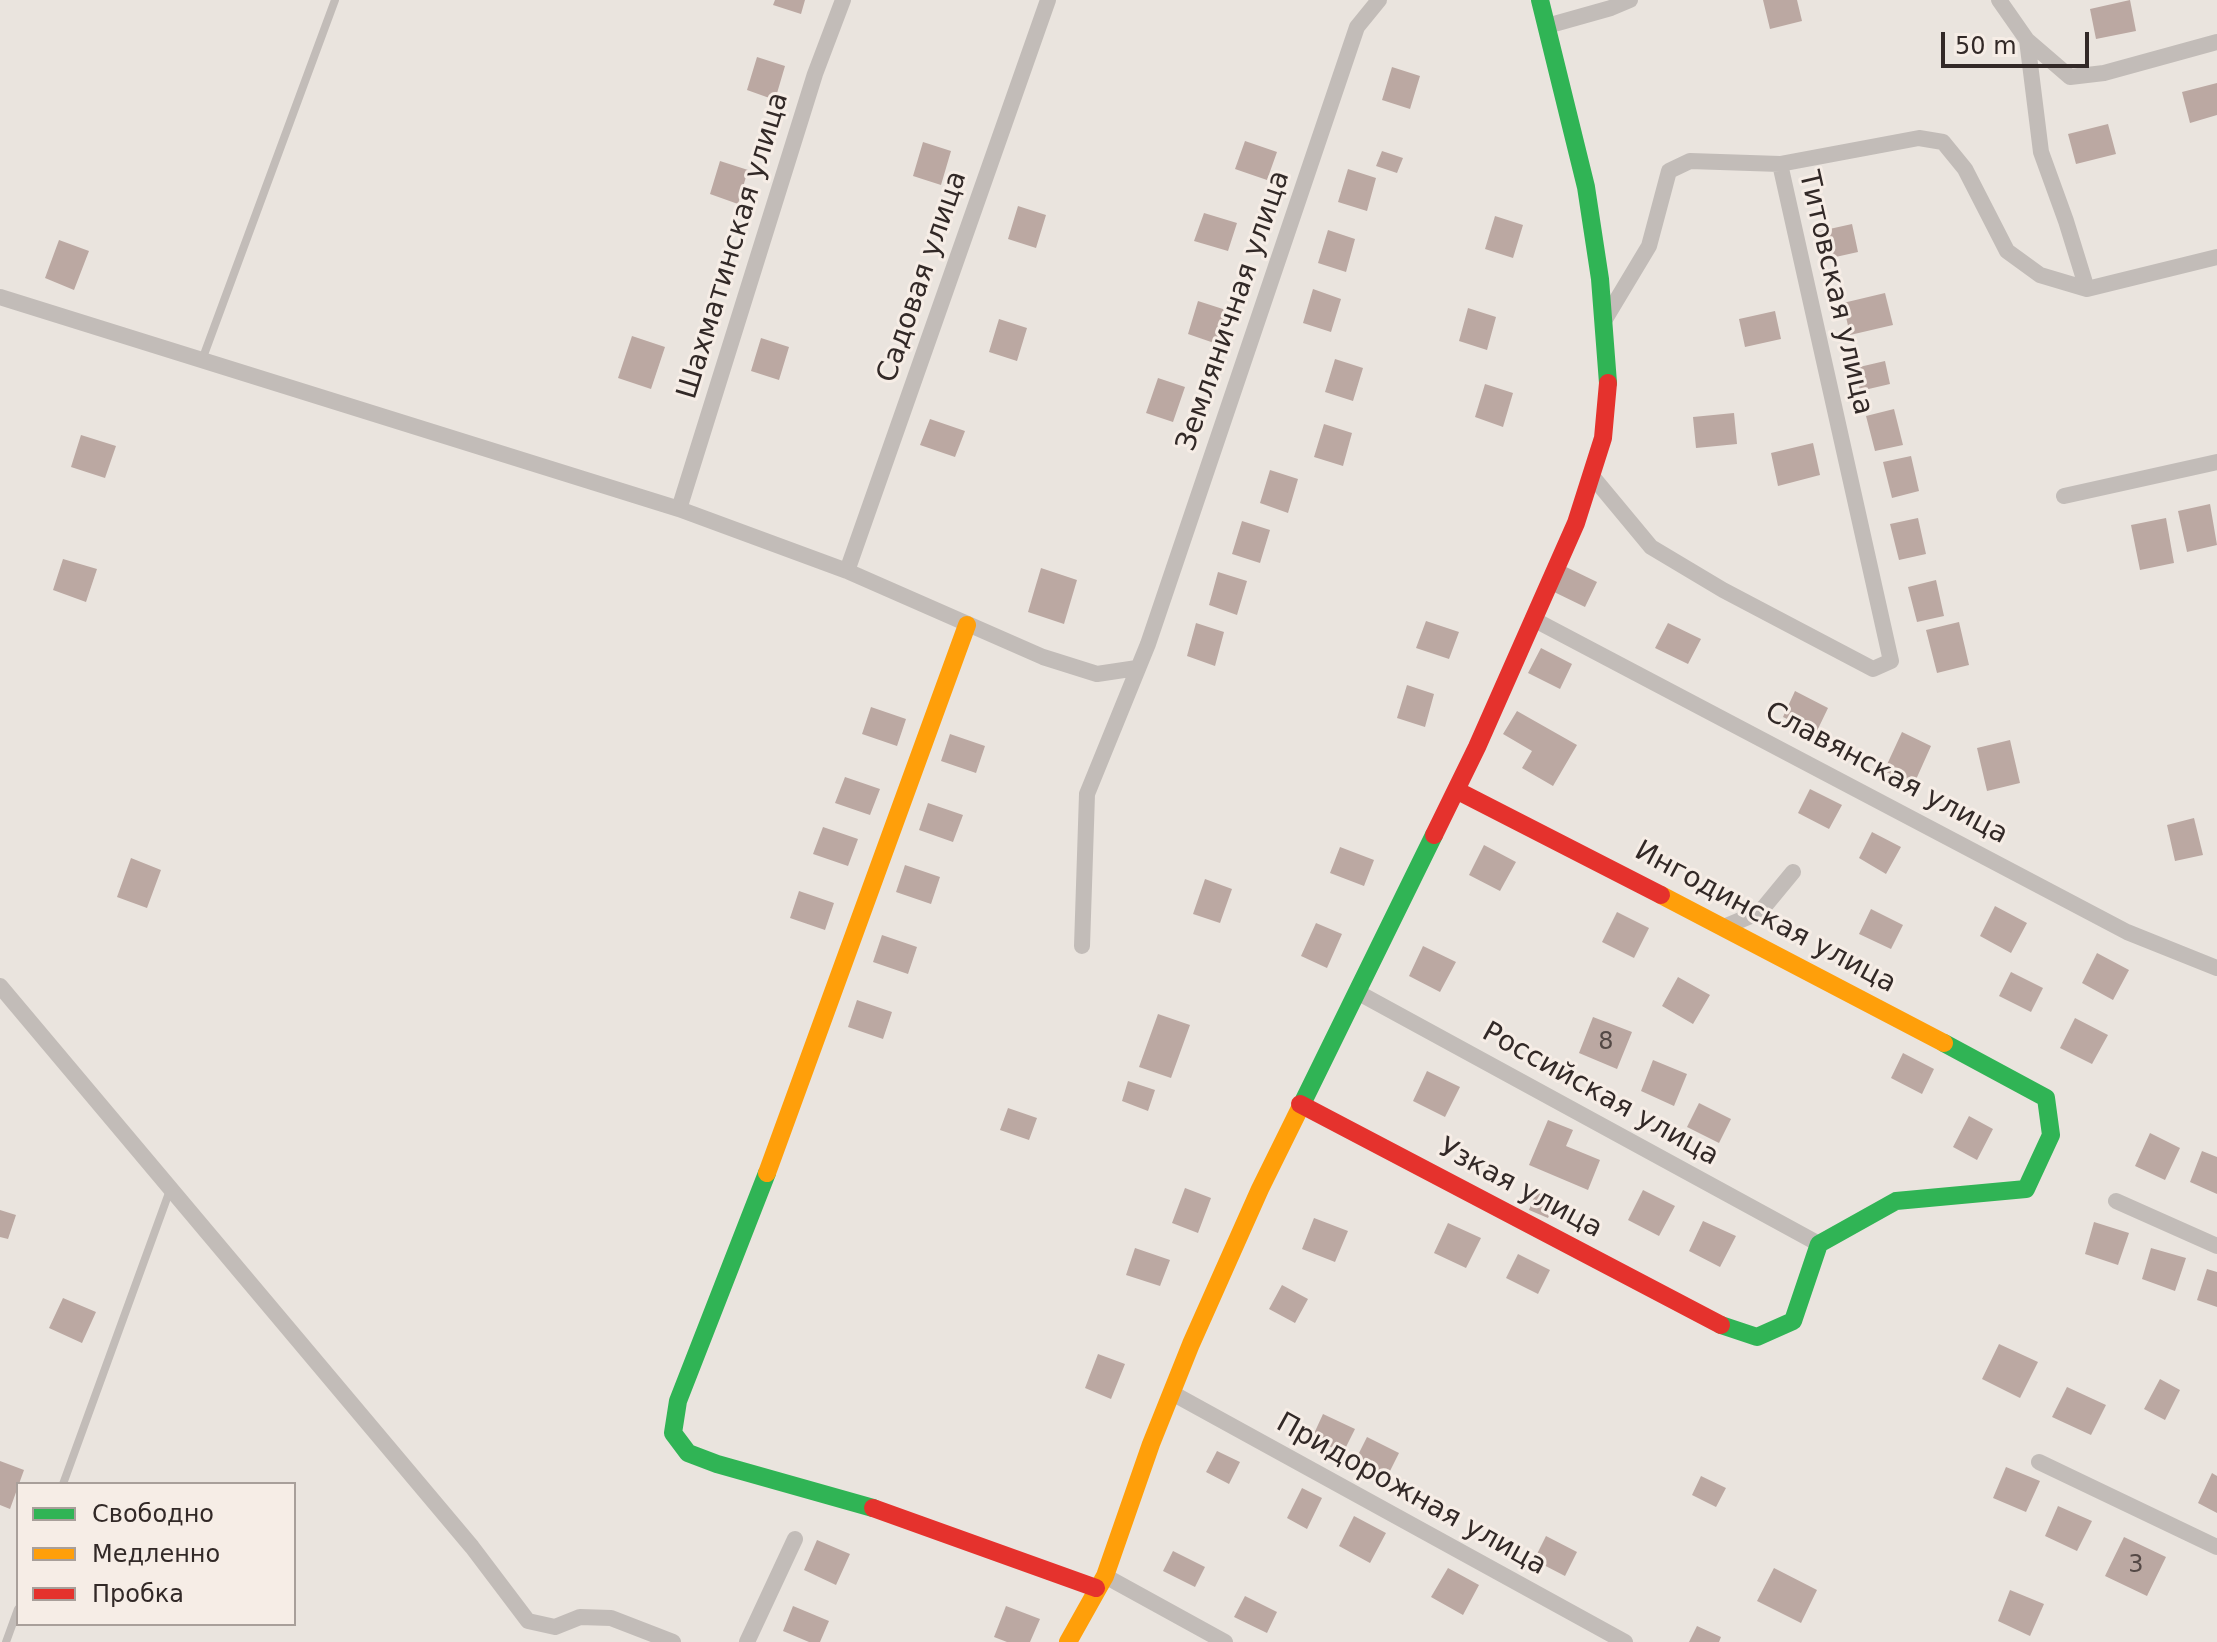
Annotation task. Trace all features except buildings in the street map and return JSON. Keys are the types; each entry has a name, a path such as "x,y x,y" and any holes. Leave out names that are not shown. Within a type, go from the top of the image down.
{"street":[{"name":"Шахматинская улица","path":"679,509 815,74 843,0"},
{"name":"Садовая улица","path":"847,571 1048,0"},
{"name":"Земляничная улица","path":"1082,946 1087,794 1148,644 1357,27 1379,0"},
{"path":"1068,1642 1100,1582 1191,1344 1300,1104 1456,790 1576,523 1603,438 1609,390 1600,279 1586,187 1540,0"},
{"path":"1547,26 1630,0"},
{"path":"1999,0 2027,40 2070,77 2104,73 2217,42"},
{"path":"2027,40 2041,152 2087,289"},
{"path":"1780,164 1919,138 1943,142 1965,169 2007,251 2040,275 2087,289 2217,257"},
{"name":"Титовская улица","path":"1592,476 1651,547 1723,590 1873,669 1891,661 1780,164 1690,161 1669,171 1649,246 1603,322"},
{"path":"0,297 679,509 847,571 1043,657 1097,674 1137,668"},
{"path":"2064,496 2217,462"},
{"name":"Славянская улица","path":"1533,619 2127,932 2217,968"},
{"path":"967,625 798,1094 678,1401 673,1433 688,1453 717,1464 847,1499 1043,1567 1100,1582 1225,1642"},
{"name":"Ингодинская улица","path":"1456,790 1724,927 2046,1098 2051,1135 2026,1189 1896,1201 1819,1244"},
{"path":"1724,927 1760,912 1793,872"},
{"path":"0,986 472,1547 528,1621 555,1627 580,1617 611,1618 673,1642"},
{"name":"Российская улица","path":"1357,992 1819,1244"},
{"name":"Узкая улица","path":"1300,1104 1715,1323 1757,1337 1793,1321 1819,1244"},
{"path":"2116,1201 2217,1246"},
{"name":"Придорожная улица","path":"1172,1393 1625,1642"},
{"path":"2039,1462 2217,1547"},
{"path":"747,1642 795,1539"}],"lane":[{"path":"202,360 335,0"},
{"path":"64,1482 170,1190"},
{"path":"6,1642 16,1614"}],"traffic: fast":[{"path":"1540,0 1586,187 1600,279 1608,383"},
{"path":"1300,1108 1434,835"},
{"path":"1721,1325 1757,1337 1793,1321 1819,1244 1896,1201 2026,1189 2051,1135 2046,1098 1944,1043"},
{"path":"767,1173 678,1401 673,1433 688,1453 717,1464 873,1508"}],"traffic: slow":[{"path":"767,1173 967,625"},
{"path":"1661,895 1944,1043"},
{"path":"1068,1642 1105,1576 1151,1444 1191,1344 1300,1108"}],"traffic: jam":[{"path":"1434,835 1477,747 1576,523 1603,438 1608,383"},
{"path":"1456,790 1661,895"},
{"path":"1300,1104 1721,1325"},
{"path":"873,1508 1096,1588"}]}
